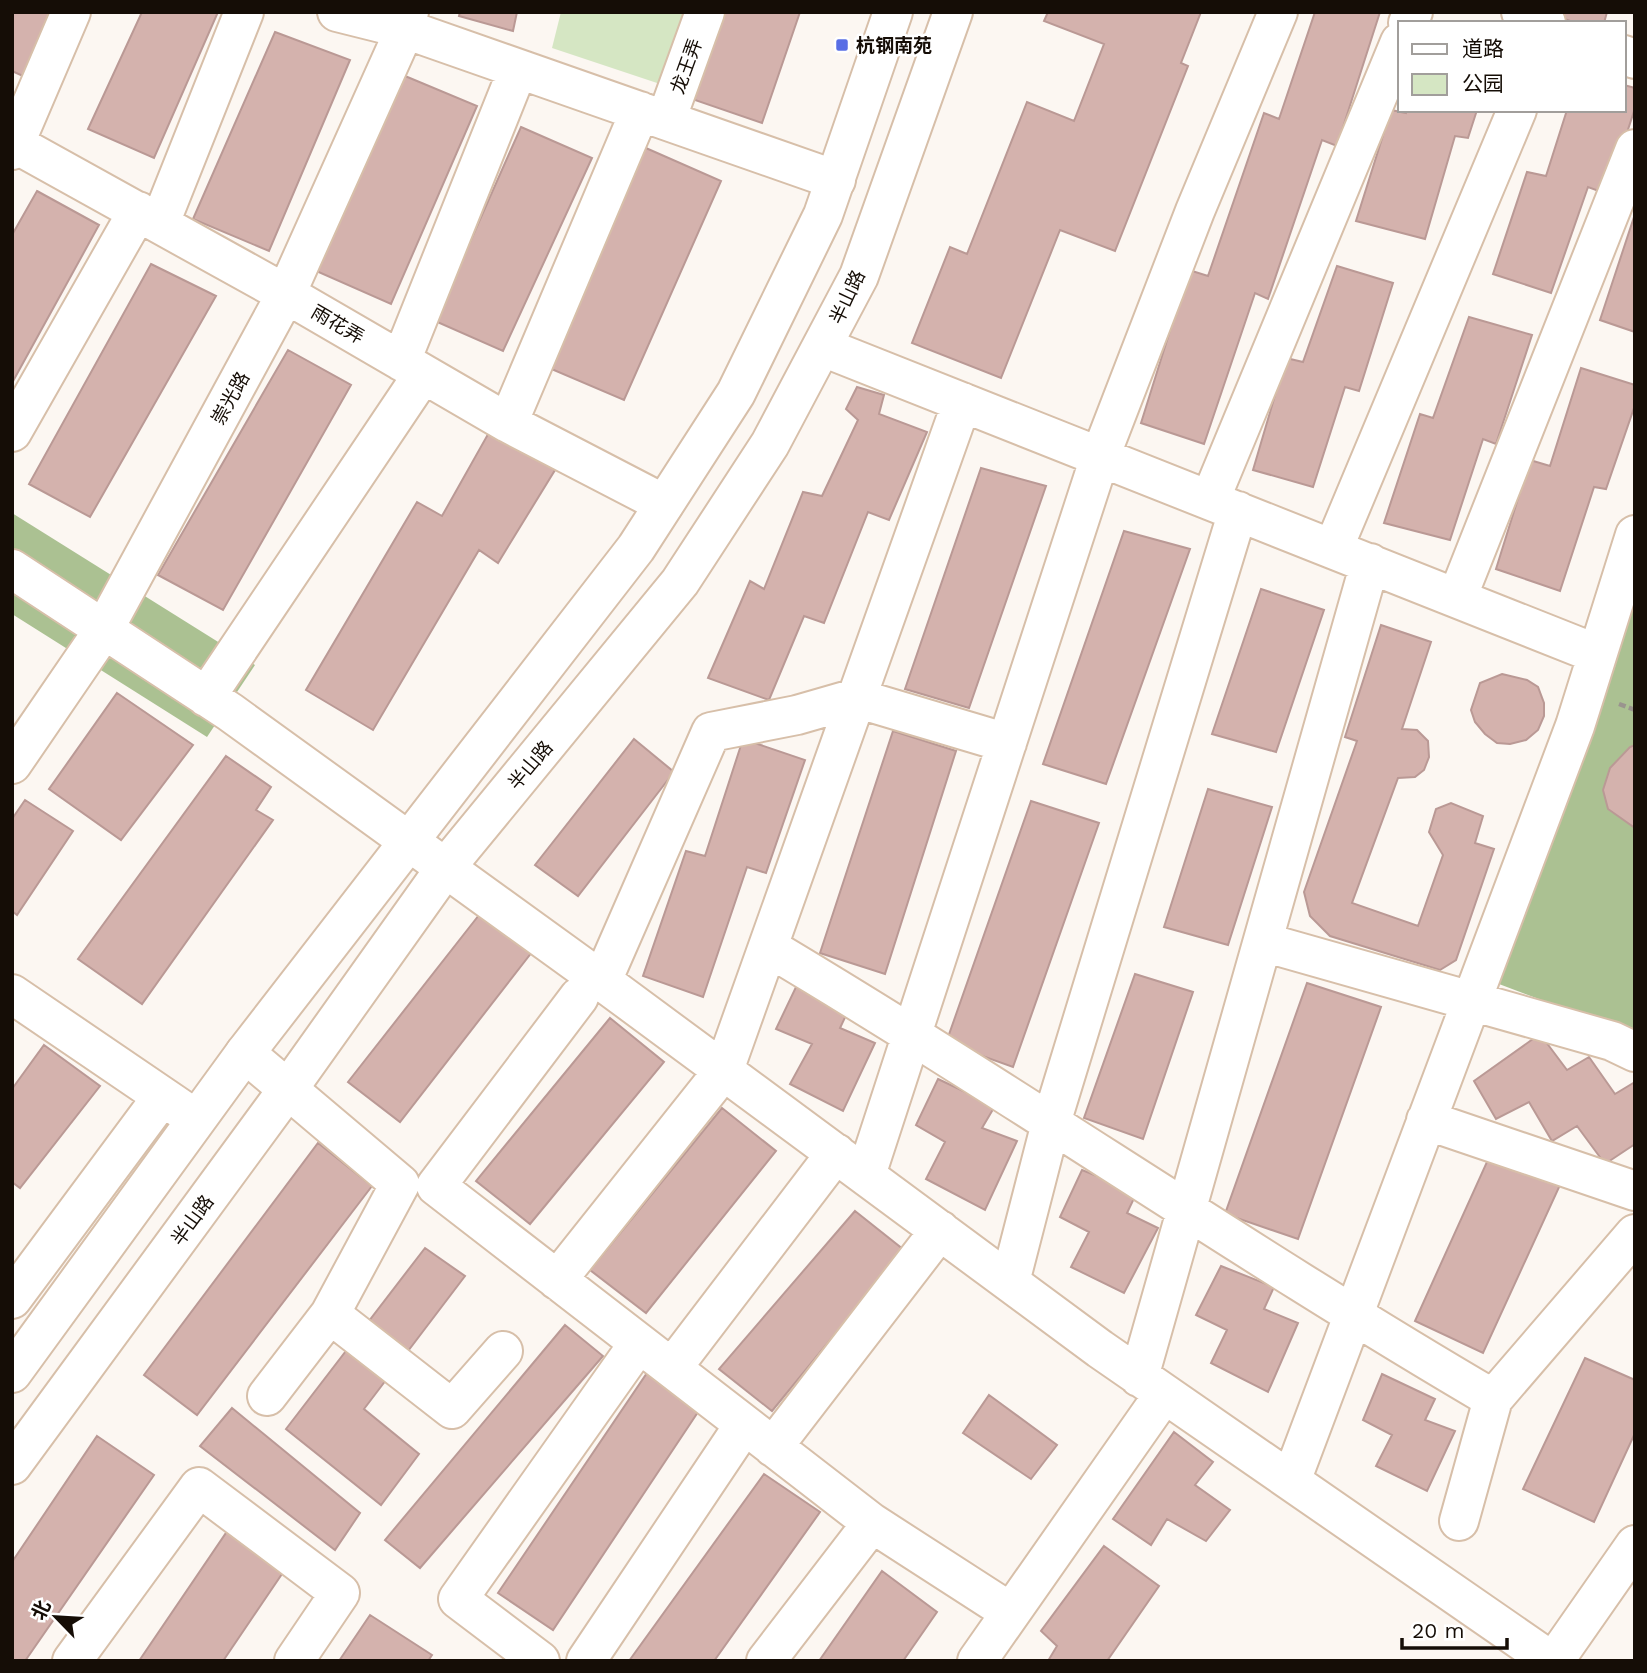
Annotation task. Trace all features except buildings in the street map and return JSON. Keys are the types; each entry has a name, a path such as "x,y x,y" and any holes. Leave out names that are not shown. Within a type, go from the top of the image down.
{"main road":[{"path":"13,145 71,12"},
{"path":"12,432 149,217 244,12"},
{"path":"337,12 407,21 518,69 835,180"},
{"name":"龙王弄","path":"508,423 705,12"},
{"path":"12,1373 245,1053 407,839 636,548 736,393 823,215 893,12"},
{"name":"半山路","path":"12,1465 288,1089 446,867 680,582 770,444 859,276 953,12"},
{"path":"866,1175 1100,457 1195,211 1278,12"},
{"path":"1521,12 1541,21"},
{"name":"崇光路","path":"12,764 103,631 286,294 407,21"},
{"path":"1010,1282 1051,1123 1224,506 1398,47"},
{"path":"205,697 412,368 518,69"},
{"path":"1333,549 1516,112"},
{"name":"雨花弄","path":"13,145 149,217 508,423 664,504"},
{"path":"1457,598 1635,149"},
{"path":"823,347 1597,654"},
{"path":"557,1280 724,1070 961,402"},
{"path":"1291,1481 1575,726 1635,535"},
{"path":"977,1661 1152,1385 1186,1210 1370,563"},
{"path":"12,569 205,697 407,839 446,867 591,989 724,1070 1152,1385 1553,1661 1635,1545"},
{"path":"1007,744 856,698 797,715 711,732 591,989 436,1186 872,1523 1010,1612"},
{"path":"1262,942 1612,1041 1635,1052"},
{"path":"768,947 913,1033 1353,1317 1493,1399"},
{"path":"13,996 197,1119"},
{"path":"245,1053 400,1184 330,1314 267,1396"},
{"path":"12,1299 162,1097"},
{"path":"1426,1121 1635,1191"},
{"path":"672,1368 836,1153"},
{"path":"586,1661 759,1436 940,1230"},
{"path":"1460,1521 1493,1399 1635,1234"},
{"path":"330,1314 452,1409 503,1351"},
{"path":"540,1661 458,1599 639,1343"},
{"path":"72,1661 199,1487 340,1593 294,1661"},
{"path":"766,1661 872,1523"}],"green space":[{"path":"561,12 687,12 663,85 552,48"},
{"path":"12,513 255,665 207,737 12,614"},
{"path":"1635,587 1635,1035 1499,984 1615,667"}],"place":[{"name":"杭钢南苑","path":"842,45"}]}
